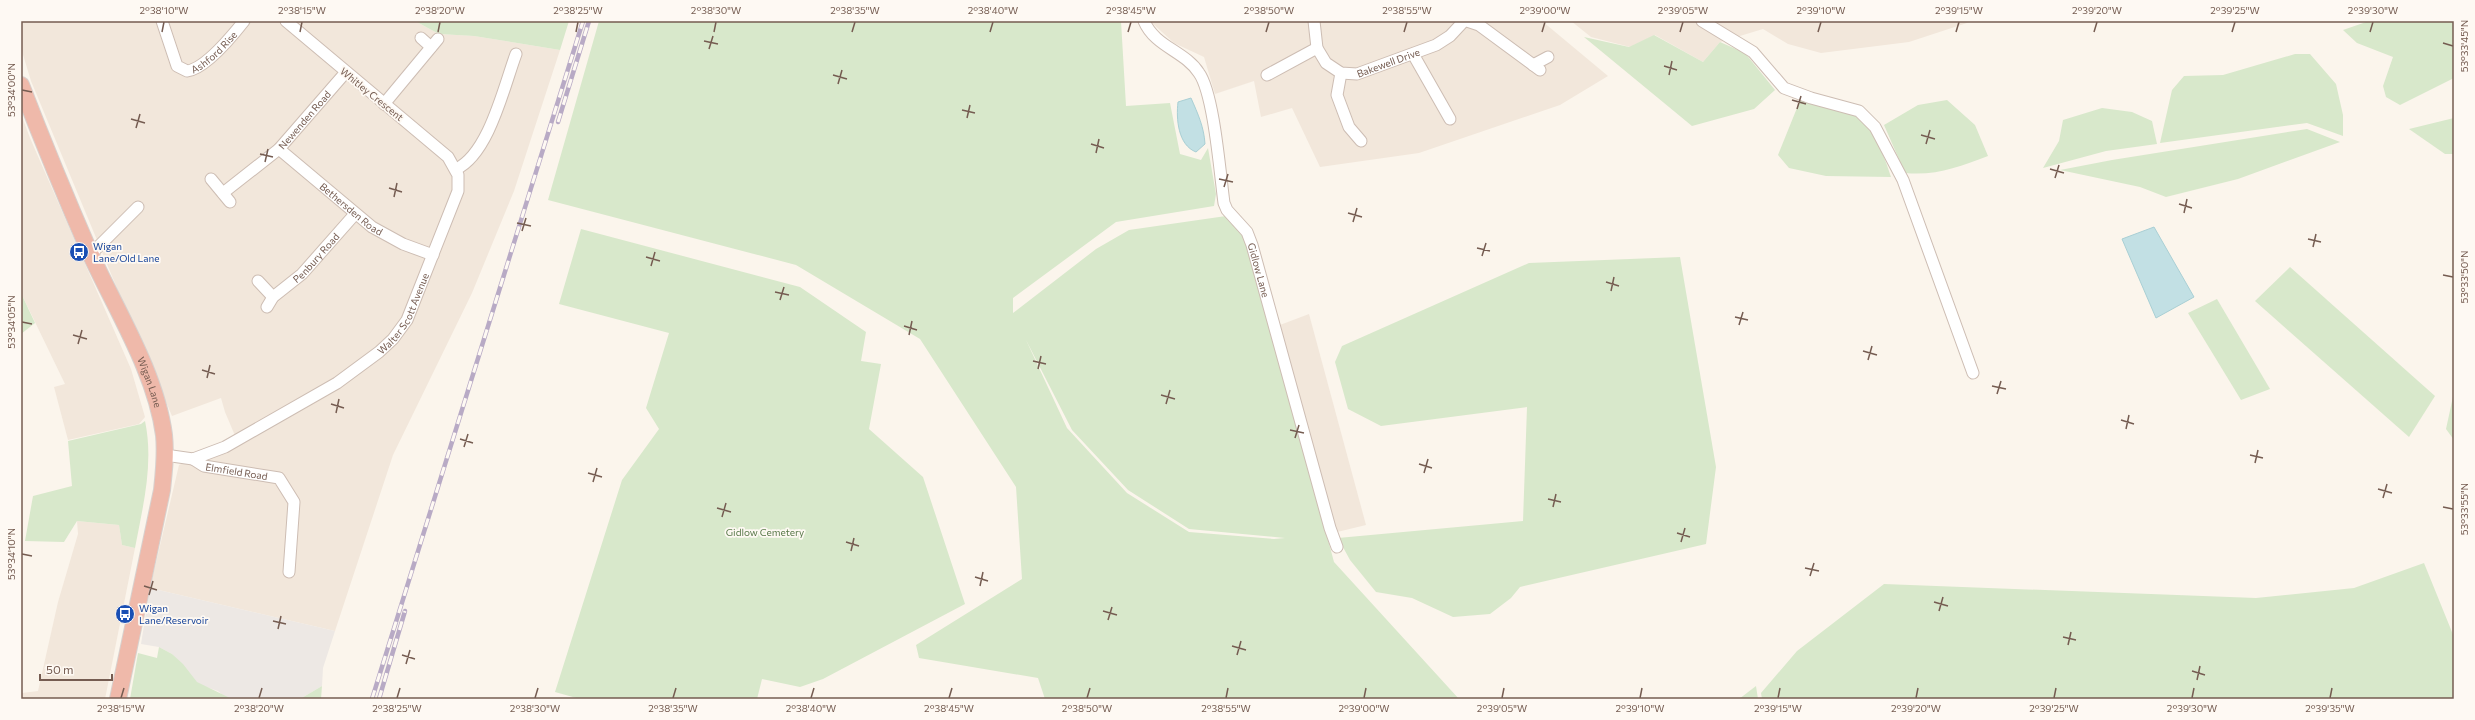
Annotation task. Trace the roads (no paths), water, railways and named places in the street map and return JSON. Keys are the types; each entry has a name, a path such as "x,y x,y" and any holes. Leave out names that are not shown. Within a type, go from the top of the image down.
{"highway":[{"name":"Wigan Lane","path":"21,85 91,254 153,392 163,430 165,455 162,490 118,699"}],"street":[{"name":"Ashford Rise","path":"162,21 177,66 187,71 195,69 215,53 244,21"},
{"name":"Whitley Crescent","path":"286,21 443,152 456,168"},
{"name":"Gidlow Lane","path":"1144,21 1154,37 1192,65 1205,83 1224,203 1227,210 1247,232 1252,245 1330,528 1337,547"},
{"path":"1314,21 1317,48 1326,63 1341,73 1338,95 1349,126 1361,141"},
{"name":"Bakewell Drive","path":"1341,73 1357,74 1413,54 1450,36 1466,21 1479,25 1537,67 1548,57"},
{"path":"1702,21 1752,52 1784,88 1811,98 1859,111 1875,127 1903,180 1973,373"},
{"path":"384,104 435,43 421,38"},
{"path":"1267,75 1317,48"},
{"path":"456,168 470,160 484,142 516,54"},
{"path":"1413,54 1450,120"},
{"name":"Newenden Road","path":"223,193 279,149 346,72"},
{"name":"Bethersden Road","path":"279,149 355,214 381,233 433,255"},
{"name":"Walter Scott Avenue","path":"165,455 193,459 225,447 289,412 337,383 379,352 393,339 407,320 458,191 459,181 456,168"},
{"path":"211,179 230,202"},
{"path":"91,254 138,207"},
{"name":"Penbury Road","path":"267,307 273,297 302,274 355,214"},
{"path":"258,281 273,297"},
{"name":"Elmfield Road","path":"193,459 204,466 279,478 294,502 289,572"}],"water":[{"path":"1191,98 1202,126 1205,144 1196,152 1185,144 1180,131 1177,116 1178,102"},
{"path":"2154,227 2194,297 2156,318 2122,239"}],"railway":[{"path":"372,699 583,21"},
{"path":"558,122 589,21"},
{"path":"379,699 405,611"}],"place":[{"name":"Wigan Lane/Old Lane","path":"79,252"},
{"name":"Wigan Lane/Reservoir","path":"125,614"}],"park label":[{"name":"Gidlow Cemetery","path":"765,532"}]}
